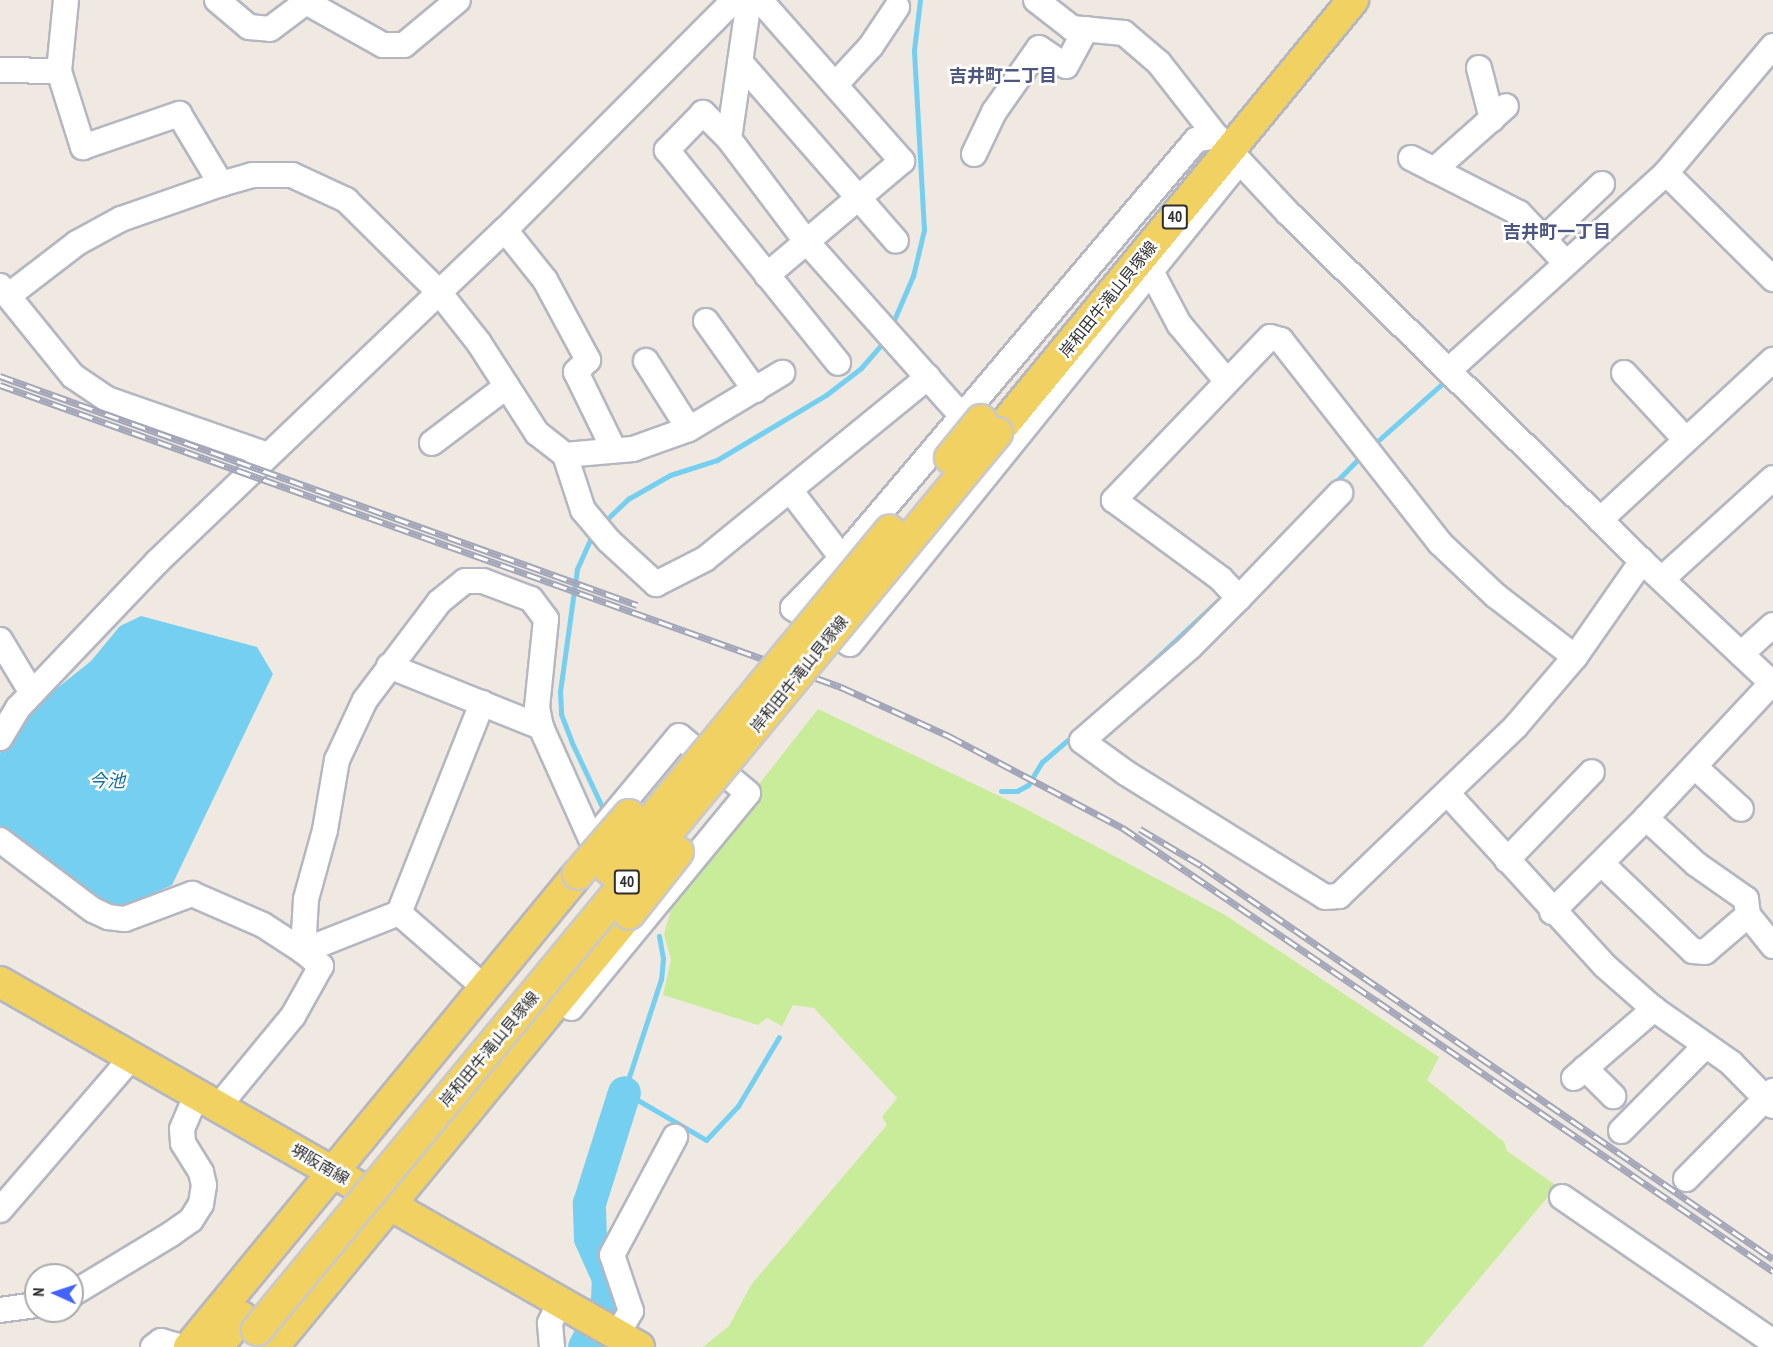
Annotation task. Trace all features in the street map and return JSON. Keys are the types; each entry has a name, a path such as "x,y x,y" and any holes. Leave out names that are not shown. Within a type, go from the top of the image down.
{"main road":[{"name":"岸和田牛滝山貝塚線","path":"1224,143 1326,0"},
{"name":"岸和田牛滝山貝塚線","path":"217,1347 254,1335 801,654 980,423 1224,143 1353,0"},
{"path":"189,1347 578,874 720,710 801,654"},
{"path":"254,1335 391,1205 629,914 750,761 801,654"},
{"name":"堺阪南線","path":"0,982 624,1340"}],"street":[{"path":"66,0 59,71 82,147 179,114 221,184"},
{"path":"216,0 249,27 270,29 306,2 384,45 405,45 458,0"},
{"path":"0,738 32,693 157,562 438,291 505,230 734,0"},
{"path":"729,139 749,0"},
{"path":"760,0 902,161 767,275"},
{"path":"1036,0 1072,28 1124,33 1159,63 1224,143 1289,214 1642,561 1772,684 1602,864 1552,912"},
{"path":"835,85 871,46 897,7"},
{"path":"974,154 994,112 1039,48 1066,66 1086,29"},
{"path":"1449,370 1665,172 1773,46"},
{"path":"740,62 896,241"},
{"path":"1434,170 1499,113 1479,68"},
{"path":"0,70 59,71"},
{"path":"838,363 667,150 703,114 729,139 806,241 928,377 980,423 850,549 793,608 850,644 1152,273 1231,172 1224,143"},
{"path":"1411,158 1519,213 1566,263"},
{"path":"1665,172 1772,277"},
{"path":"268,455 107,399 73,376 4,291 77,243 120,219 252,175 292,176 314,182 346,200 438,291 479,343 537,433 565,454 583,510 609,541 656,584 705,559 928,377"},
{"path":"1544,239 1602,184"},
{"path":"505,230 545,280 588,360 576,372 614,450"},
{"path":"1152,273 1179,324 1226,380"},
{"path":"706,321 755,390"},
{"path":"1239,598 1221,579 1114,500 1226,380 1270,337 1281,340 1440,543 1496,596 1575,657"},
{"path":"1600,520 1773,360"},
{"path":"646,361 689,429"},
{"path":"565,454 633,449 689,429 782,372"},
{"path":"1624,373 1686,440"},
{"path":"432,443 507,386"},
{"path":"1662,579 1773,478"},
{"path":"790,490 850,549 904,577"},
{"path":"1340,493 1190,647 1082,741 1126,773 1325,897 1339,896 1448,794 1516,726 1575,657 1642,561"},
{"path":"303,951 306,899 325,830 337,760 365,700 389,666 439,602 465,582 483,581 531,599 546,619 538,685 541,727 592,841"},
{"path":"1741,654 1773,625"},
{"path":"0,640 32,693"},
{"path":"389,666 541,727"},
{"path":"303,951 399,913 482,703"},
{"path":"332,1172 341,1143 678,736 748,793 421,1188 391,1205"},
{"path":"1695,766 1741,809"},
{"path":"1507,860 1592,772"},
{"path":"1448,794 1552,912 1605,966 1654,1009 1731,1063 1770,1098 1686,1179"},
{"path":"1646,818 1696,864 1746,899 1748,915 1773,946"},
{"path":"0,840 93,910 108,917 125,919 192,894 263,925 303,951 321,966 293,1016 208,1100 182,1136 183,1143 201,1172 204,1185 201,1204 190,1220 84,1287"},
{"path":"1602,864 1693,951 1705,952 1748,915"},
{"path":"399,913 477,981"},
{"path":"1613,1096 1580,1073 1654,1009"},
{"path":"1621,1131 1705,1046"},
{"path":"0,1210 132,1057"},
{"path":"624,1340 631,1311 612,1255 626,1208 664,1144"},
{"path":"1562,1197 1773,1342"},
{"path":"552,1347 550,1323 564,1304"},
{"path":"0,1310 24,1307"},
{"path":"153,1347 161,1341 182,1347"}],"green space":[{"path":"818,709 1022,807 1225,915 1439,1057 1427,1080 1504,1142 1507,1151 1557,1186 1422,1347 703,1347 729,1326 751,1285 887,1125 882,1117 897,1098 814,1008 793,1005 782,1026 767,1018 758,1025 663,995 671,960 664,934 677,889"}],"water":[{"name":"今池","path":"141,616 257,647 273,674 172,885 116,910 103,906 0,827 0,753 25,714 91,661 120,626"}],"waterway":[{"path":"891,327 913,276 924,230 914,50 920,0"},
{"path":"603,523 628,499 670,475 717,460 826,395 861,368 886,339"},
{"path":"1372,446 1443,383"},
{"path":"1235,584 1363,454"},
{"path":"594,531 577,569 560,692 561,714 603,809"},
{"path":"1119,693 1226,593"},
{"path":"1001,791 1017,791 1028,785 1042,762 1077,732"},
{"path":"659,936 663,958 661,979 624,1092 706,1140 738,1106 779,1037"},
{"path":"584,1347 607,1301 608,1278 590,1238 589,1203 624,1092"}],"railway":[{"path":"0,376 637,605"},
{"path":"0,385 841,687 949,736 1123,828 1773,1271"},
{"path":"1140,829 1202,866 1773,1259"}],"district":[{"name":"吉井町二丁目","path":"1003,76"},
{"name":"吉井町一丁目","path":"1557,232"}]}
